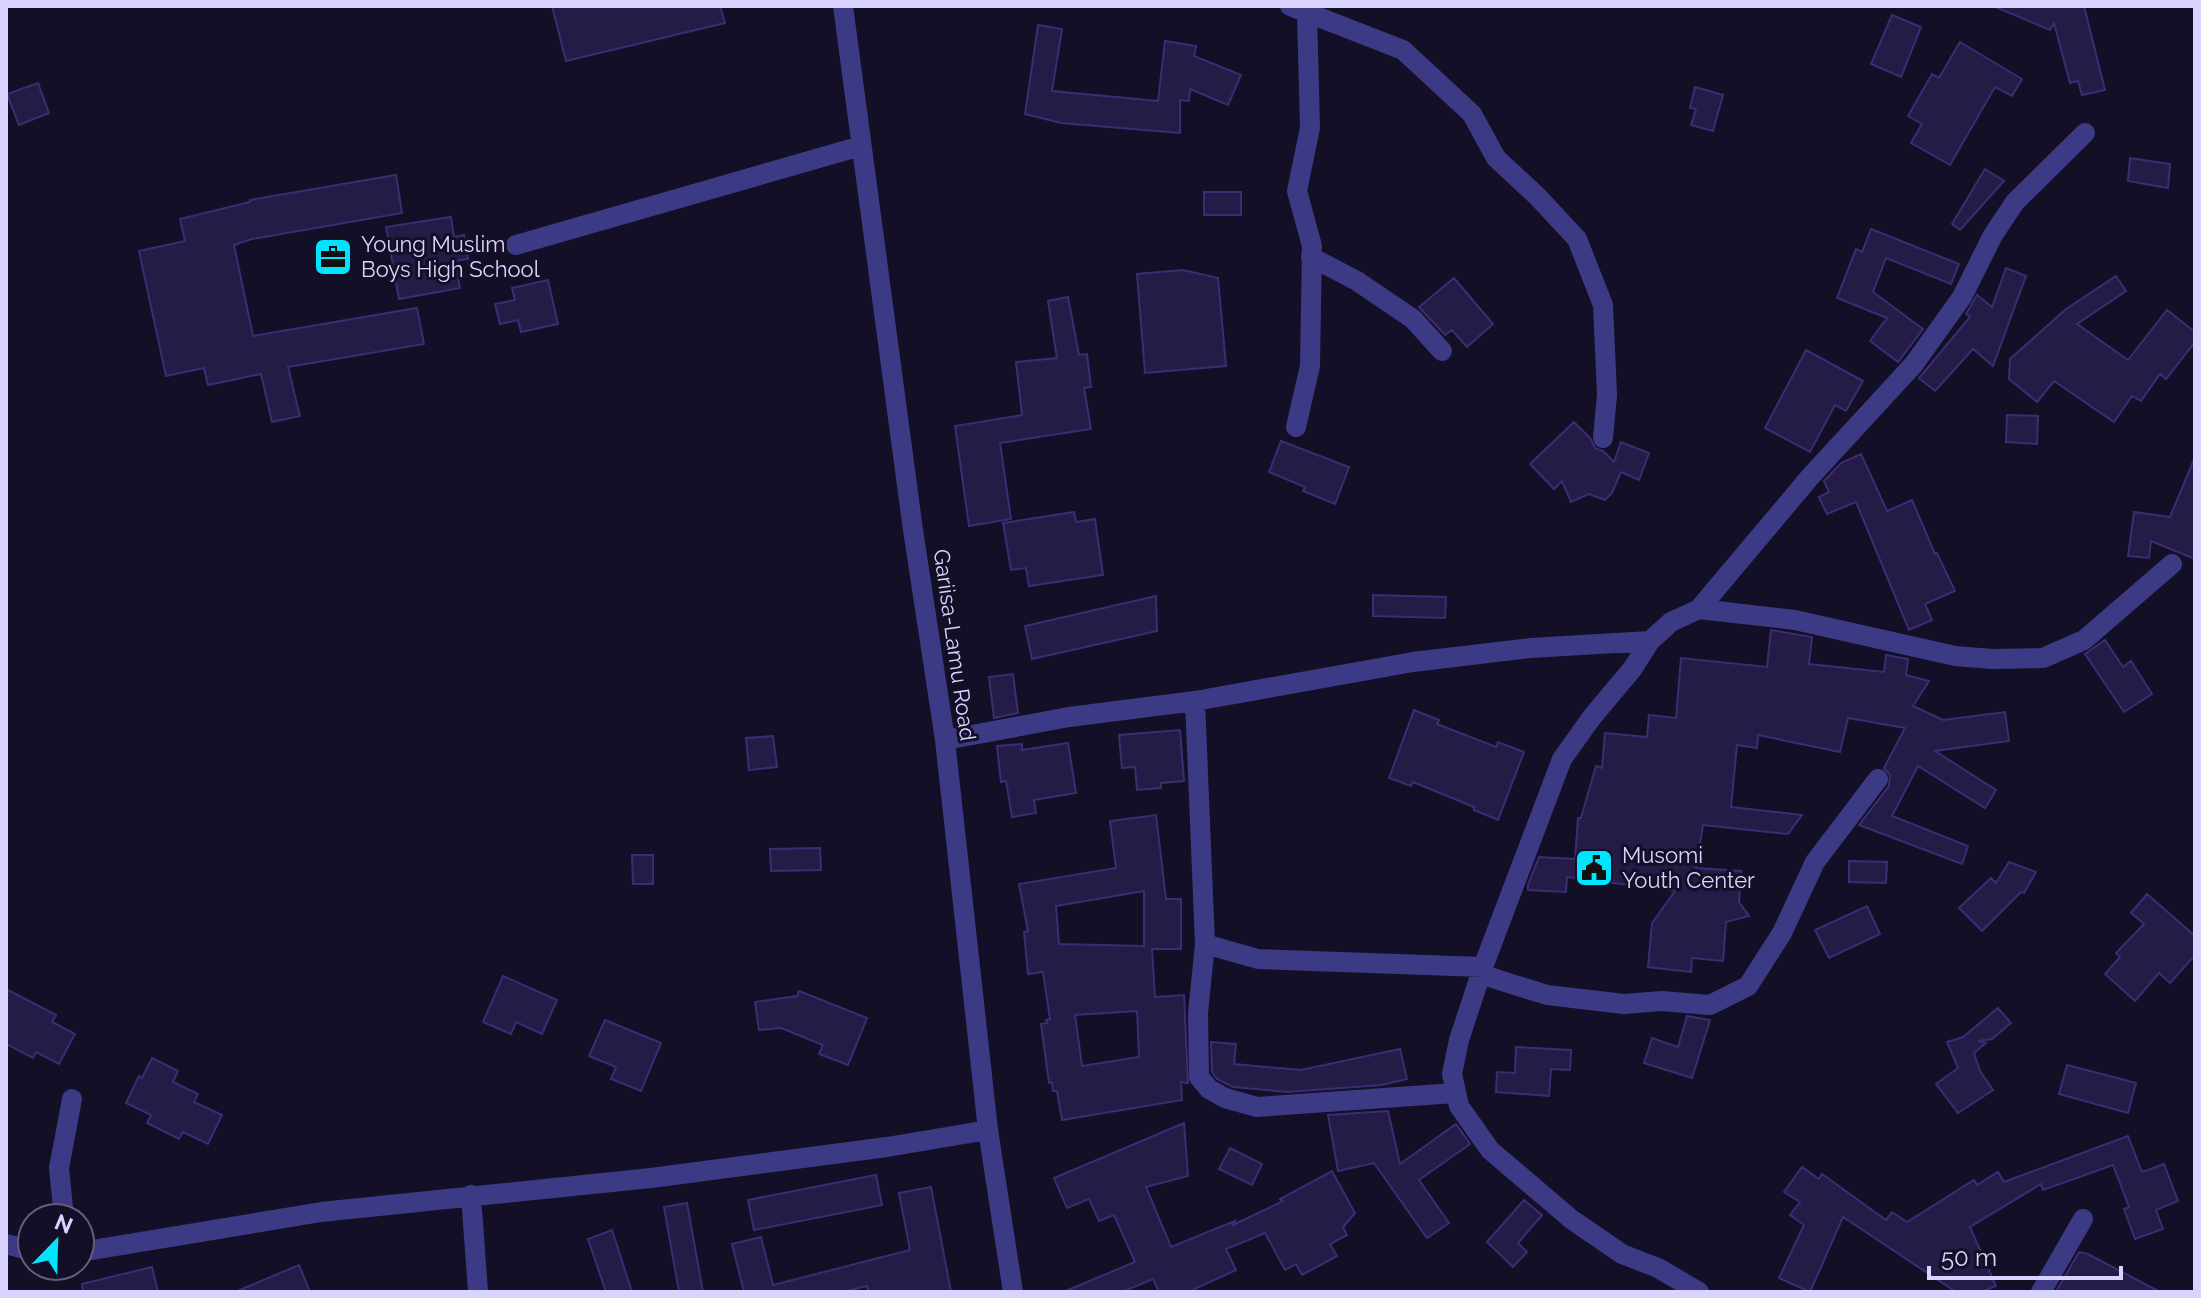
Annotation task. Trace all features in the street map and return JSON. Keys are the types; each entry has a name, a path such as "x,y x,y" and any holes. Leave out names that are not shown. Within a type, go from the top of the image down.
{"street":[{"name":"Gariisa-Lamu Road","path":"843,6 945,740 988,1130 1013,1292"},
{"path":"1296,427 1310,366 1312,246 1297,191 1310,128 1299,9 1403,50 1472,114 1496,158 1577,239 1603,305 1607,395 1603,438"},
{"path":"1699,1292 1658,1268 1622,1254 1571,1219 1490,1150 1459,1106 1455,1093 1452,1074 1459,1040 1562,759 1633,668 1650,641 1671,622 1699,609 1810,477 1914,364 1962,297 1993,235 2015,202 2085,133"},
{"path":"516,245 861,146"},
{"path":"1311,257 1357,281 1413,319 1442,351"},
{"path":"1699,609 1795,620 1955,656 2043,658 2084,640 2172,564"},
{"path":"945,740 1069,717 1195,701 1413,662 1530,648 1650,641"},
{"path":"1195,701 1205,944 1198,1013 1199,1077 1209,1089 1225,1098 1257,1107 1455,1093"},
{"path":"1205,944 1231,954 1258,959 1482,971 1547,995 1624,1004 1662,1001 1710,1005 1748,986 1782,933 1815,862 1878,779"},
{"path":"62,1202 59,1168 72,1099"},
{"path":"96,1249 321,1212 651,1178 887,1147 988,1130"},
{"path":"471,1195 478,1292"},
{"path":"2041,1292 2083,1219"}],"building":[{"path":"552,6 720,6 725,23 566,61"},
{"path":"1993,6 2084,6 2105,90 2082,95 2078,81 2070,83 2054,23 2050,30"},
{"path":"1892,15 1921,27 1901,77 1871,64"},
{"path":"1038,25 1062,29 1052,91 1158,101 1165,41 1196,46 1194,56 1241,75 1228,105 1190,89 1189,101 1180,100 1180,133 1061,123 1025,114"},
{"path":"1960,42 2022,79 2012,96 1995,87 1950,165 1911,143 1922,124 1908,116 1932,74 1939,78"},
{"path":"38,83 49,113 19,125 7,94"},
{"path":"1695,87 1723,95 1713,131 1691,125 1696,109 1690,108"},
{"path":"2130,158 2170,164 2168,188 2128,181"},
{"path":"1985,169 2004,181 1960,230 1952,224"},
{"path":"396,175 402,213 252,239 234,245 253,336 417,308 424,344 288,367 300,416 272,422 261,374 208,385 204,368 166,376 139,251 185,241 180,219 250,200"},
{"path":"1204,192 1241,192 1241,215 1204,215"},
{"path":"451,217 454,237 464,235 468,259 455,261 460,288 399,299 386,227"},
{"path":"1871,229 1959,264 1951,284 1886,258 1873,292 1923,329 1898,362 1870,341 1887,318 1837,298 1856,249 1862,252"},
{"path":"2006,268 2026,276 1993,366 1973,349 1935,391 1919,378 1970,317 1966,314 1977,295 1992,307"},
{"path":"1183,270 1218,278 1226,366 1145,373 1137,274"},
{"path":"2116,276 2126,291 2077,324 2128,360 2167,310 2195,332 2195,342 2166,379 2160,374 2141,401 2132,396 2114,422 2054,381 2037,402 2009,379 2010,359 2066,309"},
{"path":"1454,278 1493,324 1467,347 1452,330 1445,335 1419,307"},
{"path":"548,280 558,324 521,332 518,320 500,324 495,304 515,300 512,288"},
{"path":"1068,297 1079,355 1087,354 1091,387 1084,388 1091,429 1000,443 1011,519 969,526 955,426 1022,415 1016,362 1057,358 1048,301"},
{"path":"1806,350 1863,381 1846,411 1835,405 1810,452 1765,428"},
{"path":"2007,415 2038,416 2037,444 2006,442"},
{"path":"1574,422 1595,448 1614,462 1621,442 1649,453 1639,480 1621,472 1612,493 1605,500 1589,494 1571,502 1562,481 1554,489 1530,464"},
{"path":"1281,441 1349,467 1335,504 1269,472"},
{"path":"1861,454 1887,511 1912,500 1955,591 1925,604 1932,620 1909,630 1856,502 1827,514 1819,497 1829,492 1824,481 1841,463"},
{"path":"2195,457 2195,559 2151,541 2149,558 2128,556 2134,512 2170,517"},
{"path":"1074,512 1076,522 1095,519 1103,575 1029,586 1026,568 1011,570 1003,523"},
{"path":"1373,595 1446,597 1445,618 1373,616"},
{"path":"1156,596 1157,631 1032,659 1025,626"},
{"path":"1771,630 1812,637 1809,664 1884,672 1886,655 1908,659 1906,675 1929,681 1913,706 1943,720 2005,712 2009,741 1935,751 1996,790 1985,808 1918,766 1892,816 1968,846 1962,864 1859,825 1889,786 1890,775 1884,768 1905,728 1848,718 1840,752 1758,735 1757,748 1737,745 1731,807 1802,815 1788,834 1703,825 1696,868 1741,871 1739,902 1749,916 1726,922 1723,961 1692,958 1691,972 1648,967 1652,923 1675,891 1567,877 1566,892 1528,890 1528,885 1539,857 1575,859 1578,818 1581,818 1596,766 1602,768 1605,733 1647,737 1649,715 1676,718 1681,658 1767,667"},
{"path":"2105,640 2123,667 2131,661 2152,694 2124,712 2085,654"},
{"path":"1013,674 1018,713 994,718 989,677"},
{"path":"1414,710 1439,720 1437,724 1496,747 1498,742 1524,752 1498,820 1413,782 1411,786 1389,778"},
{"path":"1180,730 1184,781 1161,783 1161,788 1137,790 1135,767 1122,768 1119,735"},
{"path":"773,736 777,767 749,770 746,738"},
{"path":"1068,743 1076,793 1034,800 1036,813 1012,817 1006,781 1001,782 997,746 1022,744 1022,750"},
{"path":"1156,815 1166,899 1181,899 1181,949 1152,949 1155,997 1184,995 1188,1083 1181,1082 1182,1100 1062,1120 1057,1091 1053,1091 1052,1082 1049,1083 1041,1024 1050,1019 1043,972 1028,974 1024,932 1028,931 1019,884 1116,868 1110,821","holes":["1144,891 1144,946 1059,944 1056,906","1137,1011 1139,1057 1082,1066 1075,1015"]},
{"path":"820,848 821,870 771,871 770,849"},
{"path":"632,855 653,855 653,884 633,884"},
{"path":"1849,861 1887,862 1886,883 1849,882"},
{"path":"2009,862 2036,872 2024,893 2021,892 1982,931 1959,908 1991,878 1996,883"},
{"path":"2147,894 2195,936 2195,955 2170,983 2159,973 2135,1001 2105,974 2120,957 2116,953 2144,924 2131,913"},
{"path":"1867,906 1880,934 1829,958 1815,930"},
{"path":"503,976 557,1000 542,1034 516,1022 511,1034 483,1022"},
{"path":"6,989 56,1015 52,1022 75,1034 59,1064 36,1052 33,1058 6,1044"},
{"path":"799,991 867,1018 848,1065 819,1054 823,1045 781,1028 759,1030 755,1002 797,996"},
{"path":"1998,1008 2011,1023 1992,1039 1978,1041 1986,1043 1974,1053 1980,1071 1993,1090 1958,1113 1936,1084 1958,1068 1947,1042 1963,1037"},
{"path":"1687,1016 1710,1020 1692,1078 1644,1063 1652,1038 1678,1047"},
{"path":"605,1020 661,1043 641,1091 611,1079 616,1067 589,1056"},
{"path":"1211,1042 1236,1044 1234,1064 1301,1070 1400,1049 1407,1079 1382,1085 1287,1092 1233,1087 1217,1079 1212,1072"},
{"path":"1516,1047 1571,1050 1570,1070 1551,1069 1549,1096 1496,1092 1497,1072 1515,1073"},
{"path":"152,1058 178,1071 173,1082 198,1094 194,1102 222,1115 208,1144 183,1132 179,1139 147,1123 151,1115 126,1103"},
{"path":"2067,1065 2136,1083 2128,1113 2059,1094"},
{"path":"1388,1111 1400,1164 1456,1124 1470,1144 1419,1180 1449,1223 1427,1238 1374,1163 1338,1171 1328,1115"},
{"path":"1184,1123 1188,1176 1146,1187 1171,1247 1235,1221 1233,1225 1283,1201 1280,1199 1332,1171 1355,1213 1343,1227 1347,1235 1330,1244 1337,1256 1302,1275 1296,1264 1285,1270 1265,1233 1226,1249 1236,1270 1188,1292 1159,1292 1153,1279 1122,1292 1063,1292 1135,1262 1114,1215 1099,1221 1089,1199 1067,1208 1054,1178"},
{"path":"2128,1136 2142,1172 2164,1164 2178,1201 2156,1210 2163,1229 2135,1239 2124,1209 2129,1207 2113,1165 2043,1190 2041,1184 1970,1227 1996,1286 1981,1292 1956,1292 1843,1217 1810,1292 1779,1278 1804,1225 1790,1215 1800,1202 1784,1192 1802,1167 1819,1179 1822,1174 1886,1220 1892,1212 1907,1222 1974,1180 1977,1185 1998,1172 2004,1182"},
{"path":"1230,1148 1262,1164 1252,1185 1219,1169"},
{"path":"876,1175 882,1205 754,1230 748,1200"},
{"path":"931,1187 951,1292 869,1292 867,1286 842,1292 744,1292 732,1244 761,1237 773,1285 910,1250 899,1193"},
{"path":"1524,1200 1542,1215 1518,1243 1527,1252 1513,1267 1487,1242"},
{"path":"687,1203 703,1292 679,1292 664,1207"},
{"path":"612,1230 632,1292 606,1292 588,1239"},
{"path":"2079,1252 2088,1254 2160,1292 2056,1292"},
{"path":"299,1265 310,1292 235,1292"},
{"path":"152,1267 158,1292 83,1292 82,1284"}],"place":[{"name":"Young Muslim Boys High School","path":"333,257"},
{"name":"Musomi Youth Center","path":"1594,868"}]}
